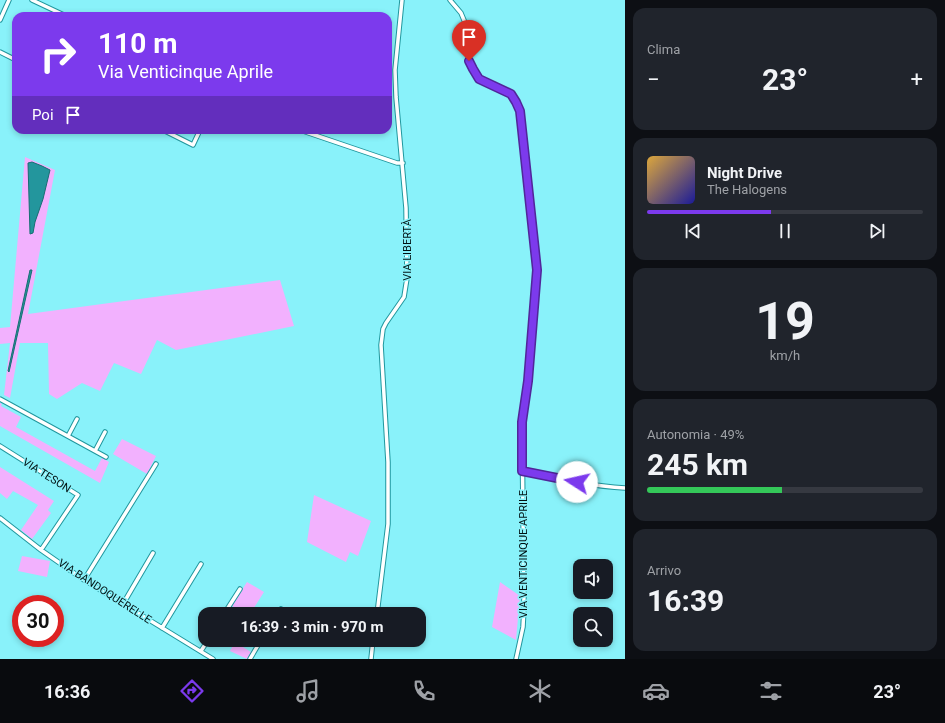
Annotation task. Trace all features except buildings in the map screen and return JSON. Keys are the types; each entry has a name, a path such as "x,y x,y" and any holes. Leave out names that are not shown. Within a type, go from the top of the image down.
{"street":[{"path":"0,20 9,0"},
{"path":"32,0 58,12"},
{"name":"VIA LIBERTÀ","path":"378,607 388,524 388,462 381,345 383,329 404,297 408,278 403,162 395,81 402,0"},
{"name":"VIA VENTICINQUE APRILE","path":"450,0 461,13 466,25 469,61 479,79 511,94 520,111 537,270 528,381 522,422 524,607 523,627 516,659"},
{"path":"0,52 12,58"},
{"path":"171,134 193,145 198,134"},
{"path":"312,134 397,163 403,162"},
{"path":"0,399 106,457"},
{"path":"68,436 77,419"},
{"path":"95,451 105,432"},
{"name":"VIA TESON","path":"0,446 78,495 41,550"},
{"path":"84,580 156,464"},
{"path":"522,471 565,481 625,488"},
{"name":"VIA BANDOQUERELLE","path":"0,518 41,550 84,580 213,659"},
{"path":"123,604 153,553"},
{"path":"162,628 201,564"},
{"path":"228,607 240,589"},
{"path":"201,651 204,647"},
{"path":"250,659 257,647"},
{"path":"371,659 372,647"}],"shaded area":[{"path":"25,157 55,170 28,314 280,280 294,326 176,350 157,340 141,374 114,363 100,391 82,383 57,399 49,394 48,343 20,343 10,398 4,395 10,343 0,344 0,328 10,327"},
{"path":"0,403 2,404 1,406 21,417 16,427 95,471 102,458 109,462 100,483 0,426"},
{"path":"122,439 156,456 147,474 113,454"},
{"path":"0,467 54,501 48,510 51,513 32,539 21,530 38,505 13,491 7,499 0,493"},
{"path":"314,495 371,521 358,556 350,552 346,562 307,542"},
{"path":"22,556 50,561 47,577 18,571"},
{"path":"247,582 264,592 254,607 232,606"},
{"path":"500,582 520,596 516,640 492,627"},
{"path":"232,647 243,647 251,652 247,659 230,651"}],"water":[{"path":"32,162 50,170 33,233 30,234 28,163"},
{"path":"30,270 32,270 9,372 8,371"}],"route":[{"path":"469,61 479,79 511,94 520,111 523,130 537,270 528,381 522,422 522,471 565,481 577,482"}]}
